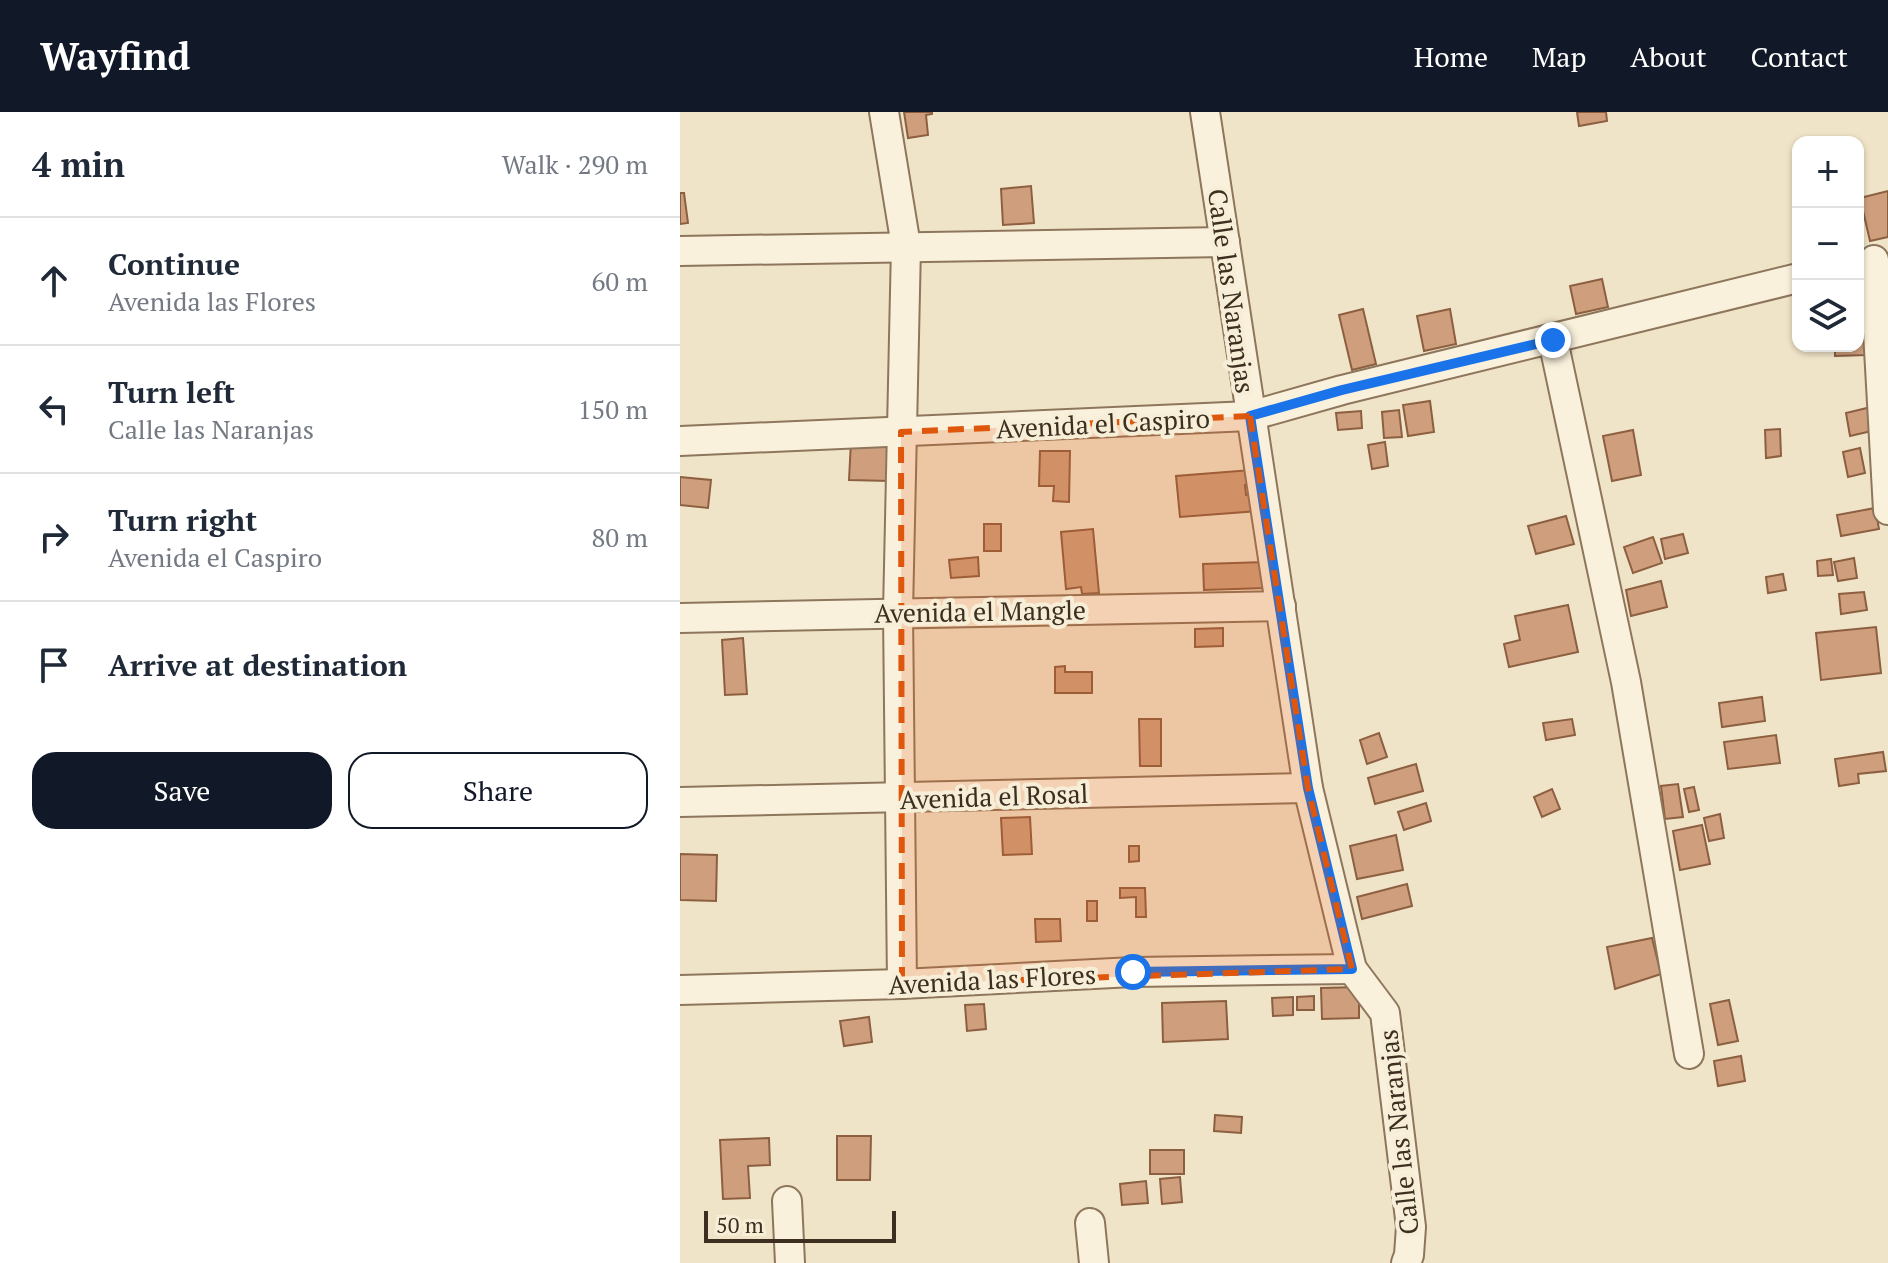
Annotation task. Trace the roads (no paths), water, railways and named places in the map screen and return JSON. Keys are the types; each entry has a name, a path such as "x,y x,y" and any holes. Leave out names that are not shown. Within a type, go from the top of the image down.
{"street":[{"path":"884,112 906,246 898,612 902,984"},
{"name":"Calle las Naranjas","path":"1207,112 1308,788 1352,969 1385,1013 1411,1227 1406,1263"},
{"path":"680,251 1225,242"},
{"path":"1873,260 1885,419 1888,510"},
{"name":"Avenida el Caspiro","path":"680,441 1250,416 1342,390 1792,280"},
{"path":"1553,340 1626,682 1689,1054"},
{"name":"Avenida el Mangle","path":"680,618 1281,606"},
{"name":"Avenida el Rosal","path":"680,802 1308,788"},
{"name":"Avenida las Flores","path":"680,990 902,984 1133,972 1352,969"},
{"path":"787,1201 790,1263"},
{"path":"1090,1223 1094,1263"}]}
